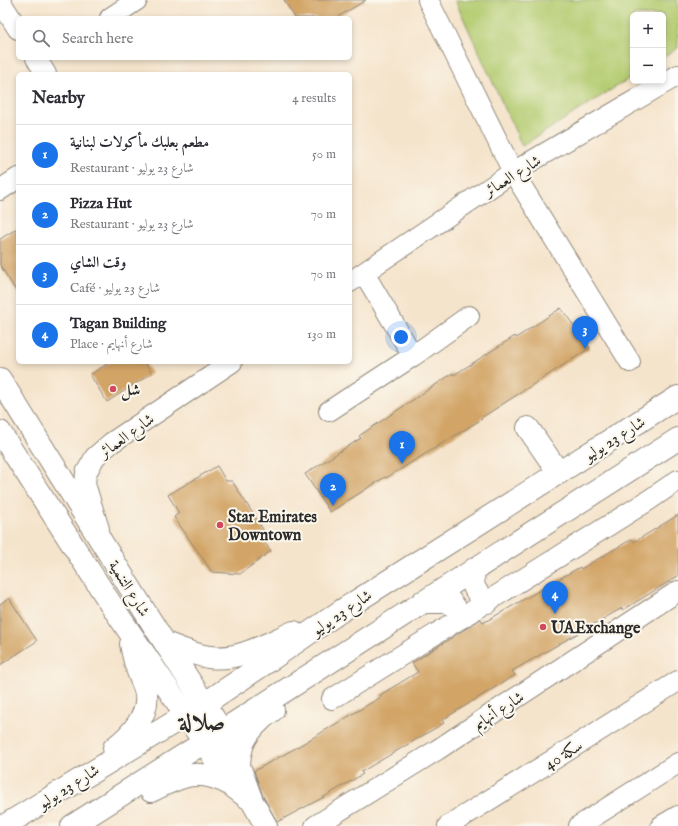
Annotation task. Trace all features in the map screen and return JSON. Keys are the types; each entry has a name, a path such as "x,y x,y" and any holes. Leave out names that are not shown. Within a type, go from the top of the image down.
{"main road":[{"name":"شارع التنمية","path":"0,379 165,643 195,709"},
{"name":"شارع 23 يوليو","path":"4,826 195,709 341,611 678,397"},
{"path":"528,428 559,473"},
{"name":"شارع التنمية","path":"0,432 129,631 195,709 266,826"},
{"path":"72,826 678,440"},
{"path":"474,569 472,583 477,593 487,602"},
{"path":"422,602 451,602 462,617"},
{"path":"165,643 210,657 233,657 245,654 341,611"},
{"path":"79,780 87,768 129,736 134,730 143,712 146,694 137,667 129,631"},
{"path":"102,807 118,807 177,777 198,774 219,778 235,776 242,746 248,735 270,712 310,685 328,663"}],"street":[{"path":"113,16 137,0"},
{"path":"428,0 513,172 630,362"},
{"path":"0,1 16,26"},
{"name":"شارع العمائر","path":"357,278 513,172 678,74"},
{"path":"0,190 16,179"},
{"path":"357,278 413,356"},
{"path":"329,411 413,356 469,316"},
{"name":"شارع العمائر","path":"102,542 84,484 86,473 95,457 111,443 229,364"},
{"path":"332,699 678,480"},
{"name":"شارع أنهايم","path":"315,826 437,750 678,592"},
{"name":"سكة 40","path":"448,826 678,682"},
{"path":"578,826 678,764"},
{"path":"661,826 678,816"}],"green space":[{"path":"455,0 678,0 678,48 666,55 666,12 630,12 630,78 522,146"}],"building":[{"path":"284,0 366,0 339,16 294,16"},
{"path":"16,229 16,291 0,265 0,239"},
{"path":"561,308 590,348 481,418 482,419 330,512 305,474 361,438 359,436 453,373 454,375 515,336 516,338"},
{"name":"شل","path":"107,364 145,364 152,373 107,402 90,375"},
{"name":"Star Emirates Downtown","path":"217,466 226,481 232,481 266,534 261,538 271,551 240,574 212,572 174,517 179,513 168,495"},
{"path":"678,515 678,576 623,610 622,608 512,671 515,675 442,720 444,723 361,772 363,774 277,822 263,796 254,771 381,697 380,695 418,672 412,663 481,619 483,623 632,539 634,542"},
{"path":"9,598 37,641 0,665 0,604"}],"place":[{"name":"وقت الشاي","path":"585,349"},
{"name":"شل","path":"113,389"},
{"name":"مطعم بعلبك مأكولات لبنانية","path":"402,464"},
{"name":"Pizza Hut","path":"333,506"},
{"name":"Star Emirates Downtown","path":"220,525"},
{"name":"Tagan Building","path":"555,614"},
{"name":"UAExchange","path":"543,627"}],"district":[{"name":"صلالة","path":"202,722"}]}
